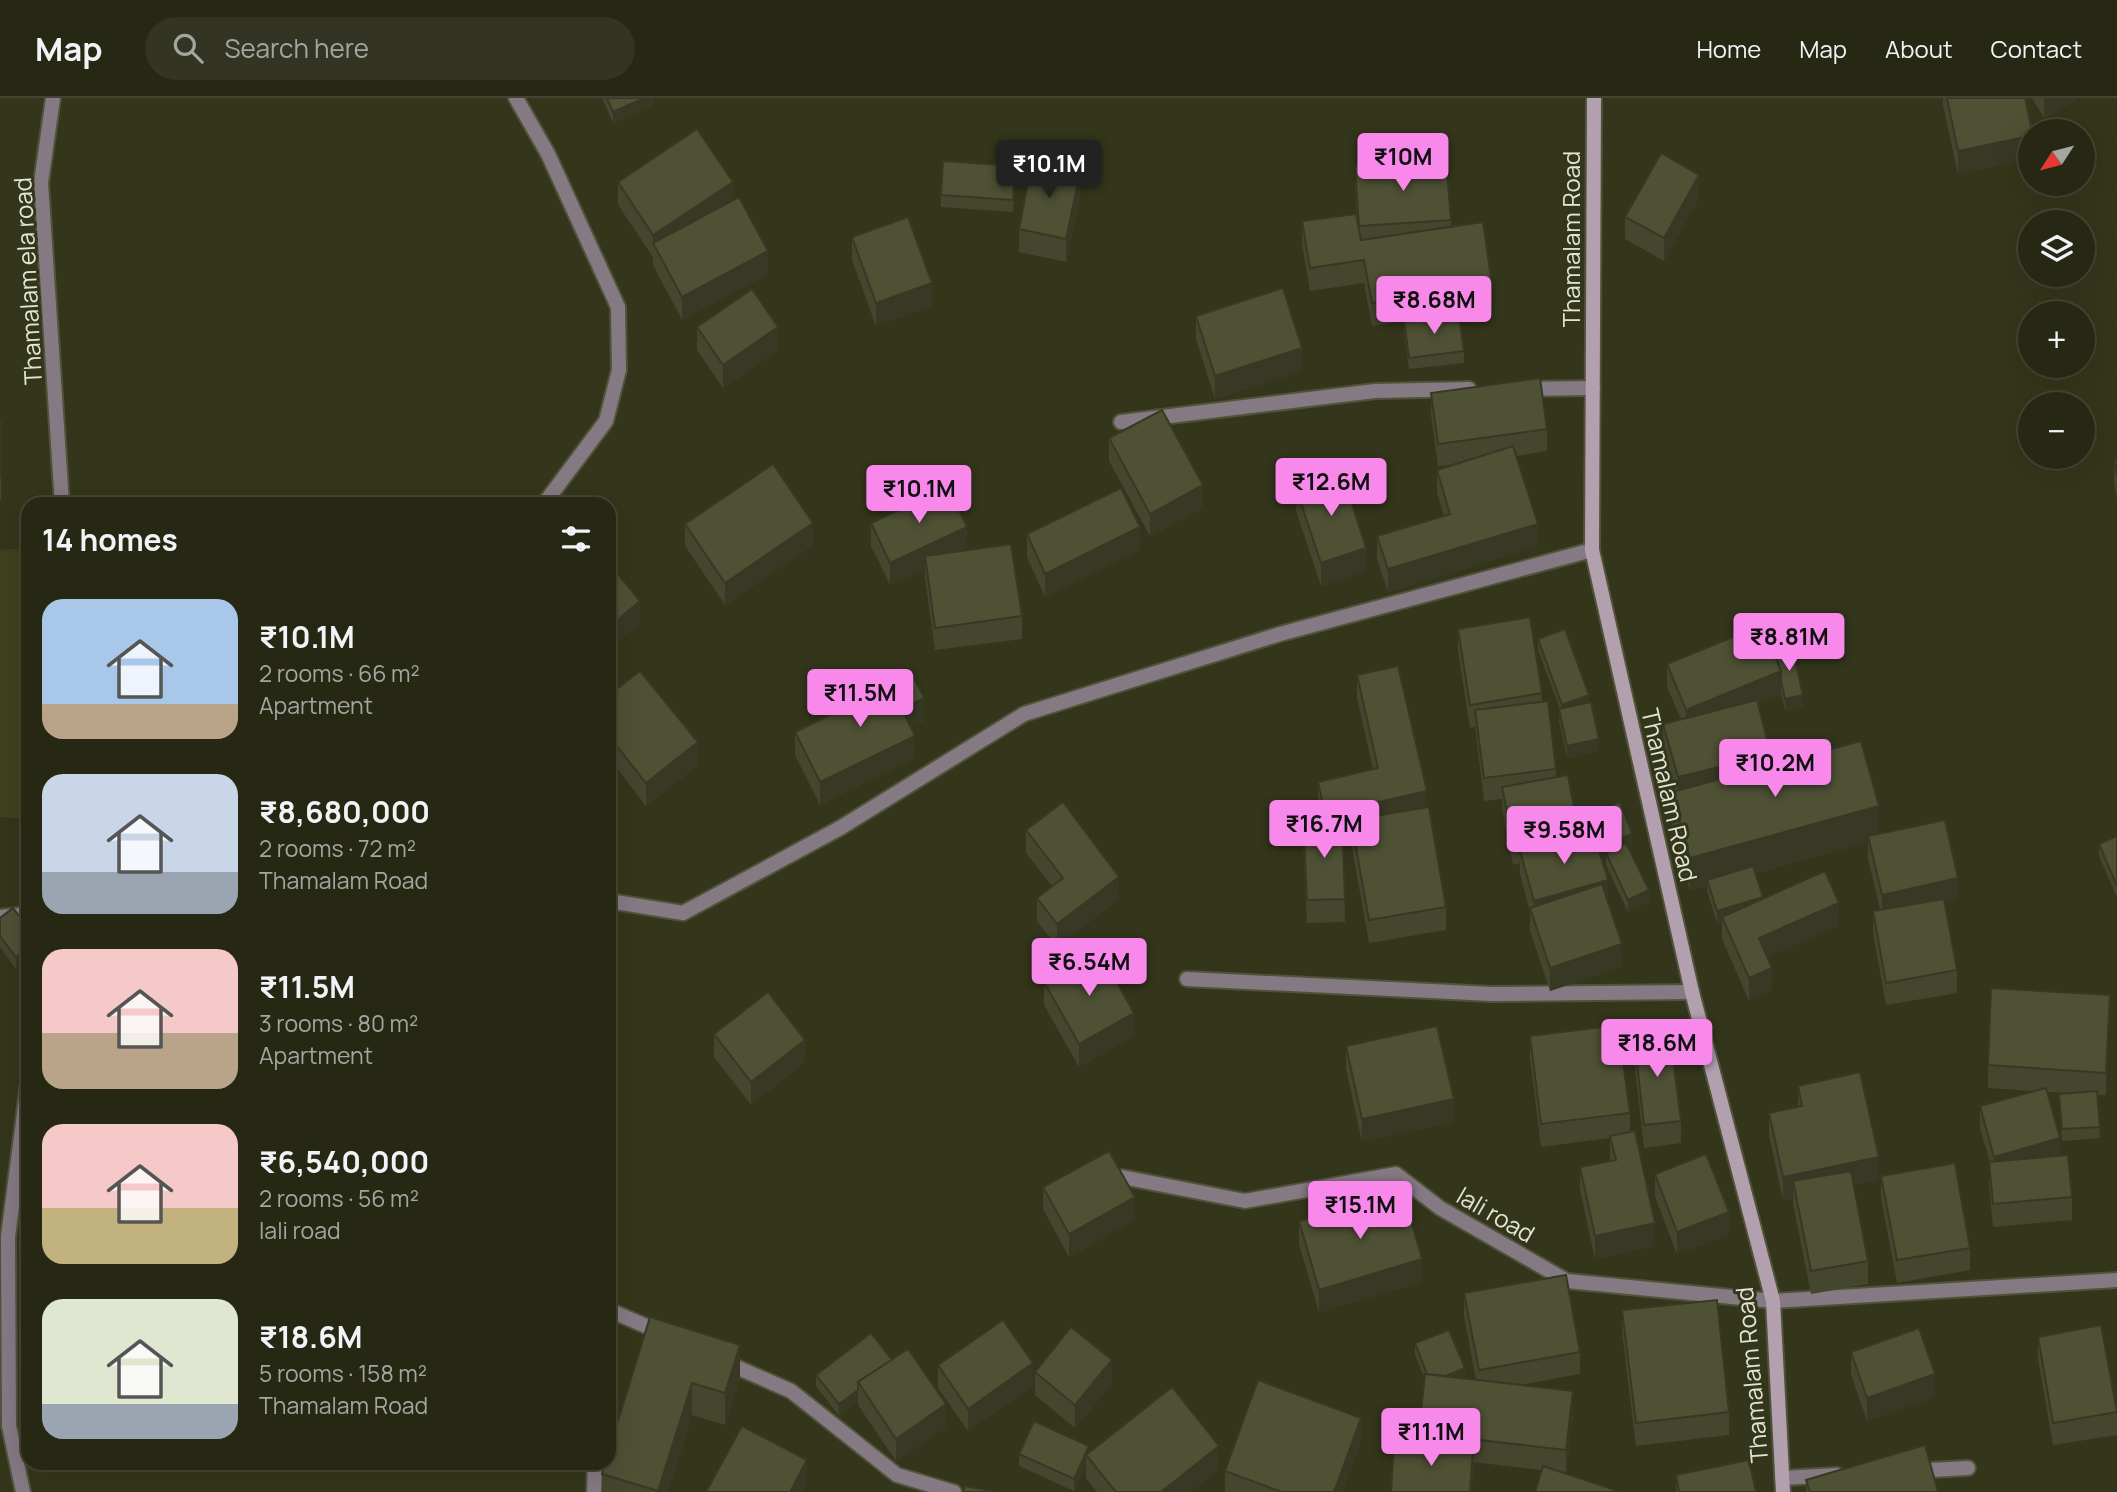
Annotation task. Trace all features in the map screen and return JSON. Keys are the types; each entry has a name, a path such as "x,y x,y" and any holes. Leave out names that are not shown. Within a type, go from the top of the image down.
{"street":[{"name":"Thamalam ela road","path":"53,98 41,183 62,497"},
{"path":"516,98 548,154 618,307 619,370 606,421 549,497"},
{"name":"Thamalam Road","path":"1594,98 1592,550 1692,992 1773,1301 1783,1485"},
{"path":"1511,389 1593,388"},
{"path":"1121,422 1375,391 1484,389"},
{"path":"616,902 683,913 840,828 1024,714 1280,634 1592,550"},
{"path":"0,916 21,914"},
{"path":"1187,979 1491,994 1692,992"},
{"path":"21,1129 4,1240 9,1426 23,1492"},
{"name":"lali road","path":"1122,1177 1245,1200 1396,1174 1440,1208 1567,1281 1773,1301 2117,1280"},
{"path":"616,1313 670,1337"},
{"path":"706,1353 791,1391 897,1475 954,1492"},
{"path":"1901,1471 1968,1468"},
{"path":"594,1492 595,1470"},
{"path":"1783,1485 1849,1475"}],"shaded area":[{"path":"21,548 21,818 0,817 0,550"}],"building":[{"path":"607,98 644,98 613,112"},
{"path":"1947,98 2025,98 2029,119 2018,119 2018,138 1958,151"},
{"path":"697,129 733,182 653,235 618,182"},
{"path":"1661,153 1699,175 1664,238 1625,217"},
{"path":"1446,160 1451,220 1359,226 1355,166"},
{"path":"943,161 1015,166 1013,200 941,195"},
{"path":"1032,162 1080,172 1066,239 1019,229"},
{"path":"739,197 768,251 682,297 653,243"},
{"path":"1356,214 1361,240 1483,222 1492,285 1372,303 1364,260 1310,268 1302,221"},
{"path":"908,217 932,283 876,303 852,237"},
{"path":"1283,288 1302,348 1215,376 1196,316"},
{"path":"752,289 778,327 723,365 697,327"},
{"path":"1459,314 1464,351 1409,358 1404,321"},
{"path":"1540,378 1547,429 1438,444 1431,393"},
{"path":"1162,410 1203,485 1150,514 1109,438"},
{"path":"2,420 1,477 0,477"},
{"path":"1513,446 1538,524 1388,569 1377,536 1450,514 1437,470"},
{"path":"773,464 813,523 725,583 685,524"},
{"path":"1342,472 1366,548 1321,563 1296,488"},
{"path":"948,487 967,527 890,563 871,523"},
{"path":"1121,488 1140,527 1045,574 1027,534"},
{"path":"1011,544 1022,616 935,628 925,556"},
{"path":"616,572 640,601 616,621"},
{"path":"1530,617 1542,693 1470,705 1458,629"},
{"path":"1762,625 1781,671 1686,710 1667,664"},
{"path":"1565,629 1589,695 1562,705 1538,639"},
{"path":"1792,647 1803,695 1785,699 1781,671 1774,651"},
{"path":"1398,666 1427,791 1325,814 1318,782 1378,768 1357,675"},
{"path":"640,671 698,742 646,783 616,745 616,690"},
{"path":"912,674 924,698 902,709 915,736 820,782 795,732"},
{"path":"1757,700 1771,754 1678,777 1663,724"},
{"path":"1548,701 1556,769 1484,778 1475,710"},
{"path":"1591,702 1599,739 1567,746 1559,709"},
{"path":"1861,741 1879,806 1690,858 1672,792"},
{"path":"1568,775 1578,830 1513,842 1502,787"},
{"path":"1063,802 1119,877 1057,924 1037,898 1063,878 1026,830"},
{"path":"1620,802 1632,834 1601,846 1588,815"},
{"path":"1429,807 1446,907 1369,920 1351,820"},
{"path":"1342,820 1345,899 1307,900 1303,822"},
{"path":"1945,820 1958,878 1882,895 1868,836"},
{"path":"1593,831 1608,880 1534,901 1520,851"},
{"path":"2117,836 2117,883 2116,884 2099,844"},
{"path":"1626,843 1649,890 1628,900 1606,853"},
{"path":"1753,866 1763,897 1717,911 1707,880"},
{"path":"1825,871 1839,903 1759,938 1772,968 1749,978 1722,917"},
{"path":"1602,884 1622,944 1550,968 1530,908"},
{"path":"1944,899 1957,970 1886,983 1873,911"},
{"path":"13,908 21,918 21,953 16,957 0,936 0,918"},
{"path":"1100,952 1134,1013 1079,1044 1044,982"},
{"path":"1991,988 2110,995 2106,1073 1988,1065"},
{"path":"768,992 805,1040 751,1082 714,1034"},
{"path":"1618,1025 1630,1113 1541,1124 1530,1036"},
{"path":"1437,1026 1454,1099 1362,1119 1346,1046"},
{"path":"1670,1034 1681,1121 1644,1125 1634,1037"},
{"path":"1860,1072 1879,1157 1783,1177 1769,1113 1802,1106 1798,1086"},
{"path":"2046,1088 2060,1138 1994,1157 1980,1106"},
{"path":"2097,1091 2100,1127 2062,1129 2059,1094"},
{"path":"1635,1131 1655,1223 1595,1236 1580,1167 1616,1160 1610,1136"},
{"path":"1109,1151 1135,1197 1069,1234 1043,1187"},
{"path":"1706,1154 1729,1212 1677,1232 1655,1174"},
{"path":"2068,1155 2072,1197 1993,1204 1989,1162"},
{"path":"1955,1163 1970,1248 1897,1260 1881,1176"},
{"path":"1851,1171 1868,1261 1811,1271 1793,1181"},
{"path":"1403,1192 1422,1259 1319,1290 1299,1221"},
{"path":"1566,1275 1580,1352 1479,1370 1464,1293"},
{"path":"1717,1300 1729,1412 1636,1423 1622,1310"},
{"path":"650,1317 740,1345 725,1393 692,1383 658,1491 602,1474 603,1470 616,1470 616,1427"},
{"path":"1003,1320 1033,1363 968,1409 938,1365"},
{"path":"2101,1325 2117,1412 2053,1423 2038,1337"},
{"path":"1071,1327 1112,1360 1075,1405 1035,1372"},
{"path":"1919,1328 1935,1374 1867,1398 1851,1352"},
{"path":"1449,1330 1465,1368 1446,1376 1427,1374 1415,1343"},
{"path":"871,1333 892,1360 858,1382 858,1390 839,1404 816,1375"},
{"path":"908,1349 946,1404 896,1439 858,1382"},
{"path":"1425,1374 1573,1391 1566,1450 1419,1433"},
{"path":"1258,1380 1361,1418 1334,1492 1282,1492 1225,1471"},
{"path":"1172,1387 1219,1446 1161,1492 1116,1492 1086,1455"},
{"path":"1034,1421 1089,1446 1074,1479 1019,1454"},
{"path":"742,1426 807,1460 790,1492 706,1492"},
{"path":"1394,1442 1473,1448 1470,1492 1391,1492"},
{"path":"1925,1445 1938,1492 1810,1492 1806,1480"},
{"path":"1749,1460 1756,1492 1679,1492 1676,1475"},
{"path":"1543,1466 1621,1492 1535,1492"},
{"path":"965,1486 997,1492 963,1492"}]}
